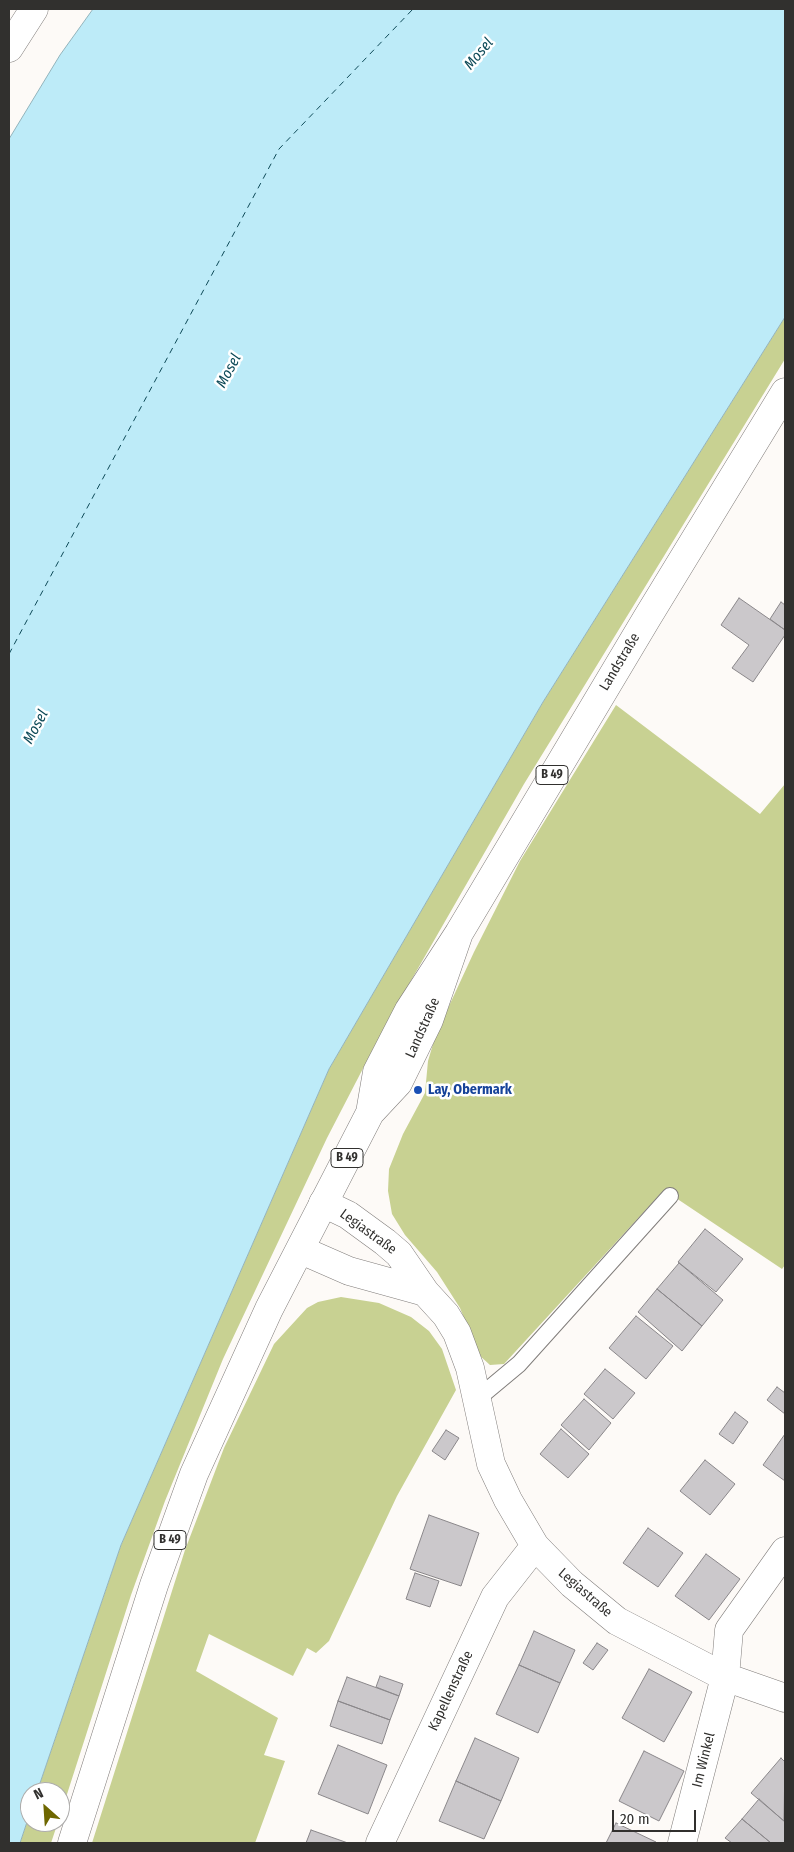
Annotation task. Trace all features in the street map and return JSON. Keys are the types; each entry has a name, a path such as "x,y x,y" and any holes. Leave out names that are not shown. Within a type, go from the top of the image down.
{"main road":[{"path":"9,48 34,9"},
{"name":"Landstraße","path":"300,1250 370,1113 398,1083 429,1020 459,934 632,643 785,392"},
{"name":"Legiastraße","path":"323,1203 348,1215 385,1242 413,1272 425,1292 446,1314 457,1333 470,1368 490,1464 508,1500 535,1546 572,1584 617,1621 725,1677 785,1698"},
{"path":"300,1250 349,1271 425,1292"},
{"name":"B 49","path":"72,1843 151,1594 194,1474 239,1371 300,1250"},
{"name":"Kapellenstraße","path":"380,1843 495,1597 535,1546"},
{"name":"Im Winkel","path":"682,1843 725,1677 729,1630 785,1551"}],"lane":[{"path":"477,1399 519,1364 670,1196"}],"green space":[{"path":"785,317 785,359 524,784 386,1024 327,1138 223,1359 165,1501 131,1595 70,1785 70,1782 40,1782 121,1545 329,1069 543,702"},
{"path":"616,705 760,814 785,784 785,1265 782,1269 664,1190 504,1364 490,1365 479,1355 460,1308 437,1272 405,1235 392,1214 388,1191 389,1169 403,1134 425,1093 428,1061 436,1034 474,952 520,861"},
{"path":"341,1297 379,1303 411,1317 429,1331 442,1349 456,1390 397,1496 329,1641 316,1653 307,1648 293,1676 209,1634 196,1671 278,1718 264,1755 285,1761 255,1843 92,1843 185,1550 224,1448 274,1344 307,1308 318,1302"},
{"path":"24,1832 55,1832 51,1843 20,1843"}],"water":[{"name":"Mosel","path":"93,9 785,9 785,317 543,702 329,1069 121,1545 40,1782 20,1782 20,1832 24,1832 20,1843 9,1843 9,139 60,55"}],"building":[{"path":"739,598 785,630 785,635 753,682 732,668 749,645 721,625"},
{"path":"781,602 785,605 785,630 770,619"},
{"path":"705,1229 743,1259 716,1292 678,1262"},
{"path":"679,1263 723,1300 702,1326 657,1289"},
{"path":"657,1289 702,1326 682,1351 638,1312"},
{"path":"636,1316 673,1346 646,1379 609,1348"},
{"path":"605,1369 635,1393 613,1419 584,1394"},
{"path":"777,1387 785,1393 785,1414 767,1400"},
{"path":"584,1399 611,1423 589,1450 561,1425"},
{"path":"735,1412 748,1422 733,1444 719,1434"},
{"path":"561,1429 589,1454 568,1478 540,1454"},
{"path":"446,1430 459,1438 445,1460 432,1451"},
{"path":"785,1434 785,1481 763,1465"},
{"path":"705,1460 735,1484 710,1515 680,1491"},
{"path":"429,1515 479,1533 461,1586 410,1569"},
{"path":"648,1528 683,1553 658,1587 623,1563"},
{"path":"706,1554 740,1579 709,1620 675,1596"},
{"path":"415,1573 439,1581 430,1607 406,1599"},
{"path":"534,1631 575,1650 560,1683 519,1665"},
{"path":"597,1643 608,1650 593,1670 583,1663"},
{"path":"519,1665 560,1683 538,1733 496,1714"},
{"path":"649,1669 692,1692 664,1742 622,1718"},
{"path":"380,1676 403,1684 399,1696 376,1687"},
{"path":"347,1677 399,1696 390,1720 338,1701"},
{"path":"338,1701 390,1720 382,1744 330,1726"},
{"path":"475,1738 519,1758 501,1801 456,1781"},
{"path":"338,1745 387,1765 368,1814 318,1794"},
{"path":"644,1751 684,1771 659,1821 619,1801"},
{"path":"781,1758 785,1762 784,1821 751,1793"},
{"path":"456,1781 501,1801 484,1839 439,1821"},
{"path":"759,1799 785,1822 785,1841 783,1843 771,1843 742,1819"},
{"path":"742,1819 771,1843 732,1843 725,1838"},
{"path":"616,1823 656,1842 606,1843"},
{"path":"311,1830 348,1843 306,1843"}],"ferry route":[{"path":"9,654 279,149 413,9"}],"place":[{"name":"Lay, Obermark","path":"418,1090"}]}
